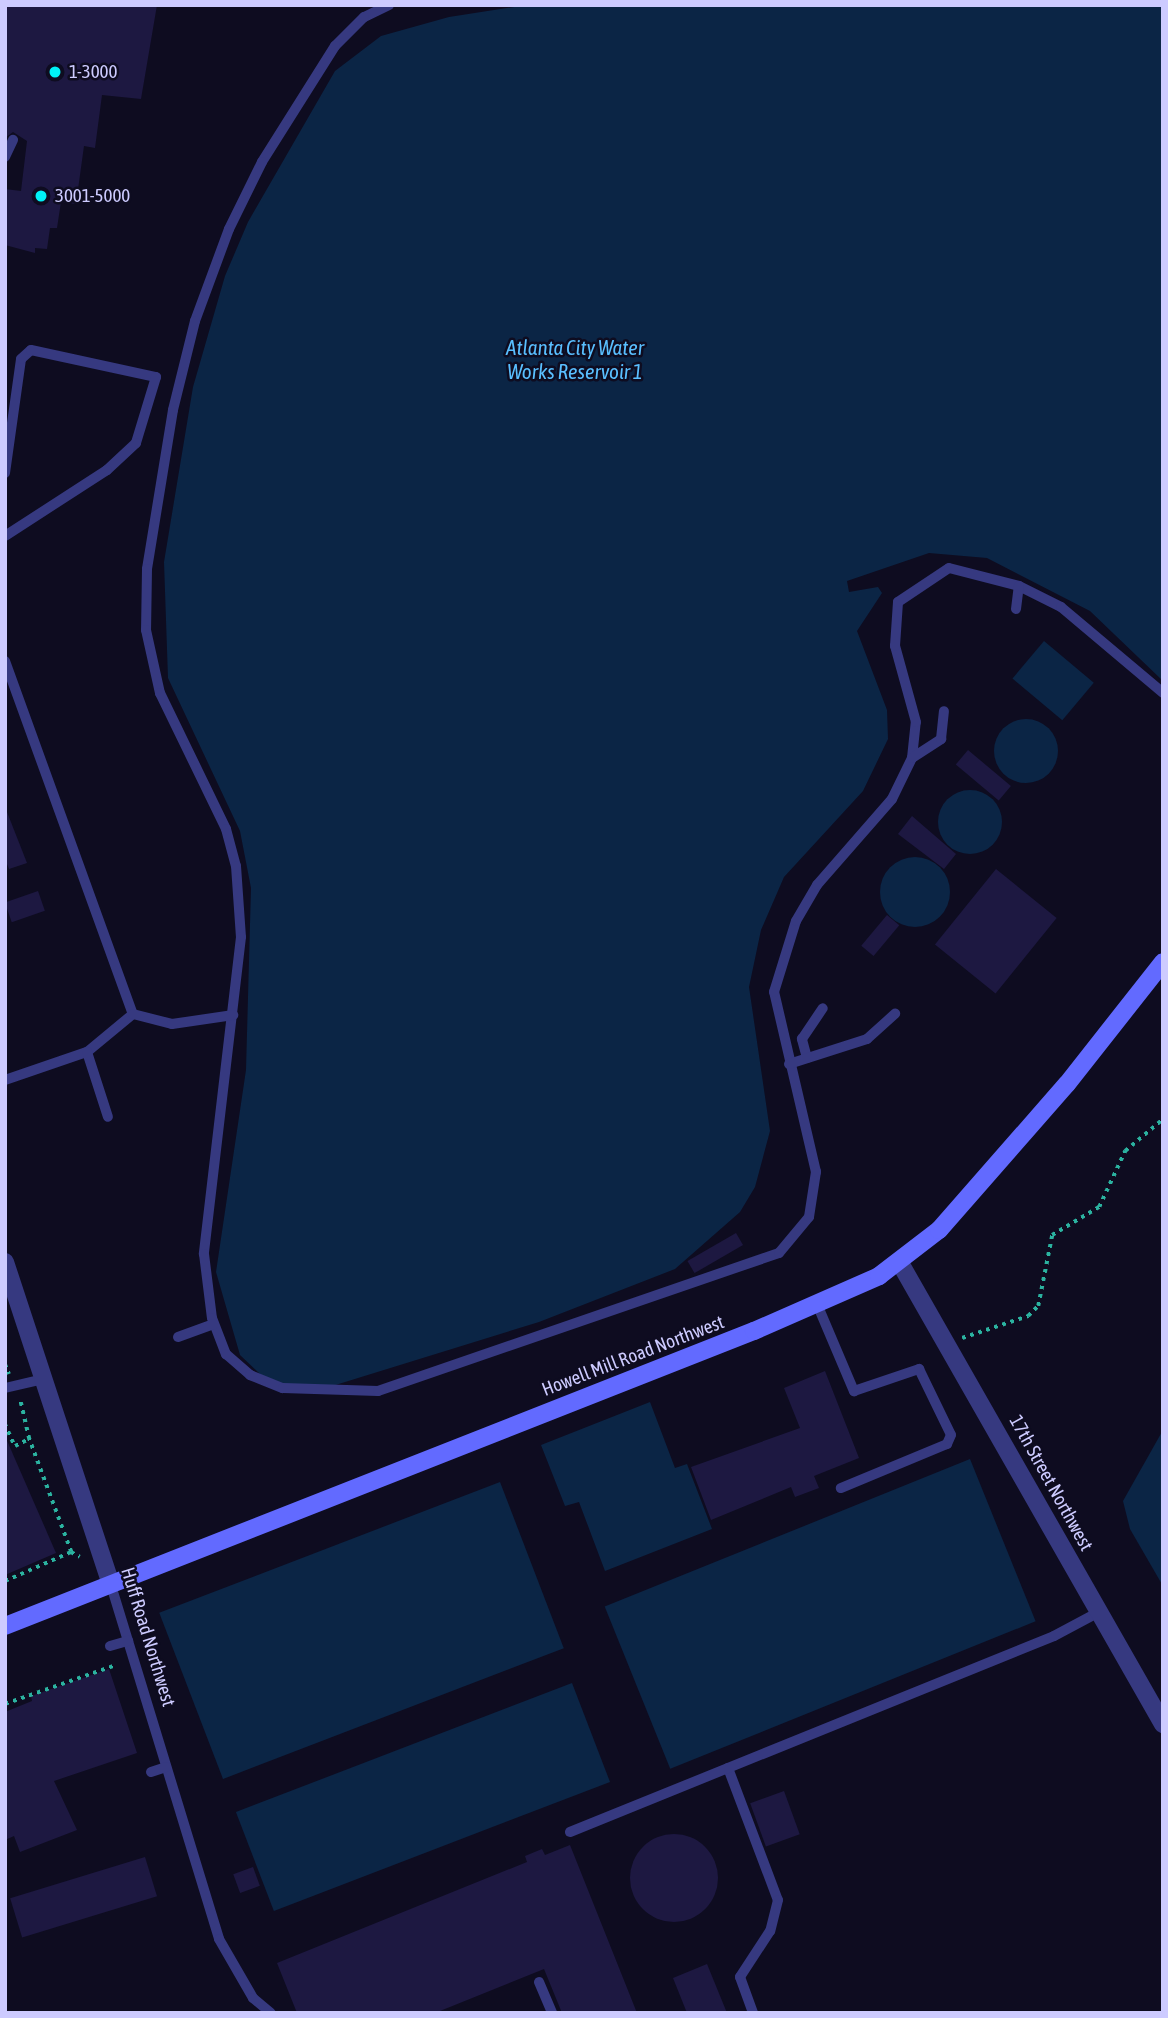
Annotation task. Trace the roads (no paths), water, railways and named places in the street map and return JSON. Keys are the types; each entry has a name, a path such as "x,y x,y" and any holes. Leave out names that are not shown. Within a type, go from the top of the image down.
{"main road":[{"name":"Howell Mill Road Northwest","path":"5,1626 817,1304 900,1263 939,1230 1067,1084 1163,962"}],"street":[{"name":"Huff Road Northwest","path":"5,1262 110,1583"},
{"name":"17th Street Northwest","path":"900,1263 1163,1724"}],"lane":[{"path":"389,5 363,17 335,46 262,162 229,229 195,321 152,533 146,630 160,694 226,829 236,866 241,937 204,1254 214,1324 226,1354 250,1375 283,1388 378,1391 429,1377 779,1252 797,1237 814,1199 807,1131 774,992 781,956 817,885 892,799 912,758 916,722 895,646 898,601 948,568 1019,586 1061,607 1163,693"},
{"path":"5,157 13,140"},
{"path":"5,473 21,359 31,349 156,377 136,443 107,470 5,536"},
{"path":"1016,609 1019,586"},
{"path":"5,661 134,1014"},
{"path":"912,758 941,739 944,712"},
{"path":"807,1058 802,1039 823,1008"},
{"path":"134,1014 172,1024 233,1015"},
{"path":"5,1080 87,1052 134,1014"},
{"path":"789,1064 867,1039 895,1014"},
{"path":"87,1052 108,1117"},
{"path":"807,1131 818,1126"},
{"path":"817,1304 854,1391 919,1369 951,1435 947,1444 841,1488"},
{"path":"178,1337 214,1324"},
{"path":"5,1388 43,1379"},
{"name":"Huff Road Northwest","path":"110,1583 166,1767 174,1813 219,1939 253,1998 271,2013"},
{"path":"570,1832 1054,1636 1099,1612"},
{"path":"110,1646 128,1641"},
{"path":"151,1772 166,1767"},
{"path":"728,1768 778,1900 770,1931 740,1977 753,2013"},
{"path":"539,1982 552,2013"}],"water":[{"name":"Atlanta City Water Works Reservoir 1","path":"527,5 1163,5 1163,681 1090,611 987,558 929,553 847,581 849,592 878,587 882,593 857,631 887,710 888,739 863,791 784,877 761,930 749,987 770,1131 755,1187 740,1212 675,1269 539,1322 316,1391 288,1386 261,1375 240,1355 216,1272 246,1070 251,888 240,831 168,678 164,562 193,387 225,276 248,222 335,71 381,36 449,17"},
{"path":"1044,641 1094,683 1062,720 1013,679"},
{"path":"1026,719 1038,721 1049,728 1056,739 1056,763 1049,774 1038,781 1026,783 1014,781 1003,774 996,763 994,751 996,739 1003,728 1014,721"},
{"path":"970,790 982,792 993,799 1000,810 1000,834 993,845 982,852 970,854 958,852 947,845 940,834 938,822 940,810 947,799 958,792"},
{"path":"915,857 934,863 944,873 950,892 944,911 934,921 915,927 896,921 886,911 880,892 886,873 896,863"},
{"path":"650,1402 675,1468 687,1464 712,1529 605,1571 579,1502 565,1506 541,1445"},
{"path":"1163,1430 1163,1586 1130,1529 1123,1501"},
{"path":"970,1459 1036,1621 670,1769 605,1607"},
{"path":"500,1482 564,1648 223,1779 159,1613"},
{"path":"572,1683 610,1782 274,1911 236,1812"}],"place":[{"name":"1-3000","path":"55,72"},
{"name":"3001-5000","path":"41,196"}]}
